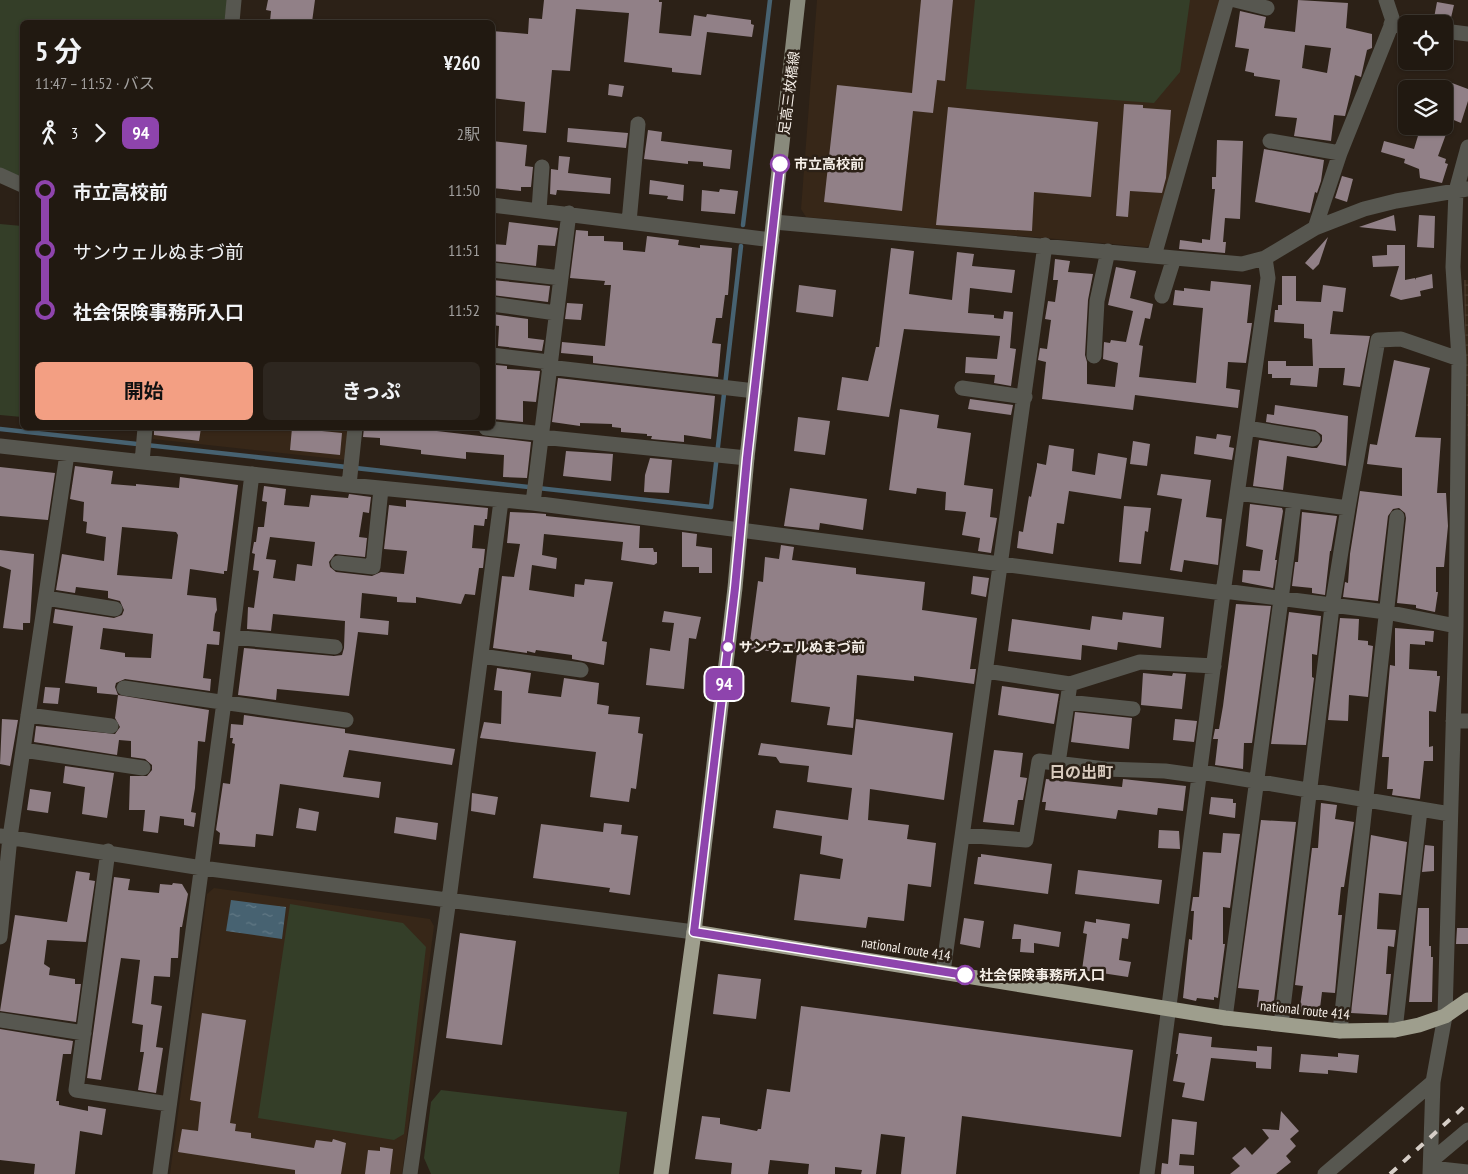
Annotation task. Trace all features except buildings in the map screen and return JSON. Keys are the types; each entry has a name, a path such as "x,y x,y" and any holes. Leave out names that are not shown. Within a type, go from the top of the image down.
{"highway":[{"name":"national route 414","path":"694,932 1225,1018 1340,1031 1394,1030 1445,1016 1468,1000"},
{"path":"661,1174 694,932"}],"main road":[{"name":"足高三枚橋線","path":"694,932 741,529 747,458 798,0"}],"street":[{"path":"232,20 234,0"},
{"path":"1154,256 1227,0"},
{"path":"1235,0 1267,8"},
{"path":"1386,0 1393,21 1398,24"},
{"path":"1315,228 1340,153 1398,27"},
{"path":"1453,32 1468,34"},
{"path":"630,222 638,124"},
{"path":"1270,141 1340,153"},
{"path":"1431,1168 1434,1082 1445,1016 1450,814 1460,721 1462,586 1459,359 1462,190 1468,147"},
{"path":"539,210 542,167"},
{"path":"0,176 20,184"},
{"path":"774,222 1242,264 1265,258 1315,228 1364,209 1396,201 1462,190"},
{"path":"495,205 569,213 772,240"},
{"path":"532,503 569,213"},
{"path":"943,972 1002,565 1045,246"},
{"path":"1094,356 1097,301 1108,251"},
{"path":"1162,296 1174,258"},
{"path":"1147,1174 1214,666 1268,278 1265,258"},
{"path":"495,270 561,278"},
{"path":"495,304 556,313"},
{"path":"1281,1024 1332,607 1378,340 1401,339 1459,359"},
{"path":"495,355 755,391"},
{"path":"962,388 1025,397"},
{"path":"1247,428 1313,439"},
{"path":"495,429 535,433 541,437 747,458"},
{"path":"142,462 145,430"},
{"path":"348,485 355,430"},
{"path":"0,446 381,489 532,503 741,529 1002,565 1332,607 1386,612 1460,629"},
{"path":"0,936 5,837 23,750 67,454"},
{"path":"160,1174 224,702 252,474"},
{"path":"338,563 373,567 381,489"},
{"path":"1238,493 1348,508"},
{"path":"410,1174 449,899 501,501"},
{"path":"1225,1018 1258,782 1279,600 1294,502"},
{"path":"1340,1031 1397,517"},
{"path":"46,598 115,609"},
{"path":"232,637 335,647"},
{"path":"481,656 581,670"},
{"path":"986,670 1070,684 1140,662 1214,666"},
{"path":"1058,763 1070,684"},
{"path":"124,688 346,720"},
{"path":"1067,702 1133,709"},
{"path":"28,715 111,726"},
{"path":"23,750 143,768"},
{"path":"963,835 1026,840 1039,761 1105,769 1201,774 1311,790 1450,814"},
{"path":"1394,1030 1420,810"},
{"path":"5,837 202,868 694,932"},
{"path":"108,852 76,1090 169,1104"},
{"path":"0,1020 84,1033"},
{"path":"1325,1174 1434,1082"},
{"path":"1431,1168 1468,1130"},
{"path":"1431,1168 1468,1172"}],"shaded area":[{"path":"817,0 1221,0 1154,240 1147,247 806,217 801,209"},
{"path":"1464,280 1468,280 1468,461"},
{"path":"154,430 350,430 346,460 153,439"},
{"path":"214,888 430,919 434,926 402,1174 170,1174 207,894"}],"green space":[{"path":"0,0 227,0 225,20 20,20 20,176 0,168"},
{"path":"975,0 1190,0 1180,72 1154,103 966,89"},
{"path":"0,224 20,226 20,417 0,415"},
{"path":"290,904 403,923 426,947 404,1134 394,1140 258,1118"},
{"path":"441,1090 627,1112 619,1174 431,1174 424,1158 431,1102"}],"water":[{"path":"231,900 286,907 282,939 226,931"}],"waterway":[{"path":"743,225 770,0"},
{"path":"0,429 711,507 741,246"}],"railway":[{"path":"1390,1174 1468,1103"}],"bus line":[{"name":"94","path":"780,164 747,458 735,588 694,932 965,975"}],"place":[{"name":"市立高校前","path":"780,164"},
{"name":"サンウェルぬまづ前","path":"728,647"},
{"name":"社会保険事務所入口","path":"965,975"}],"district":[{"name":"日の出町","path":"1081,772"}]}
